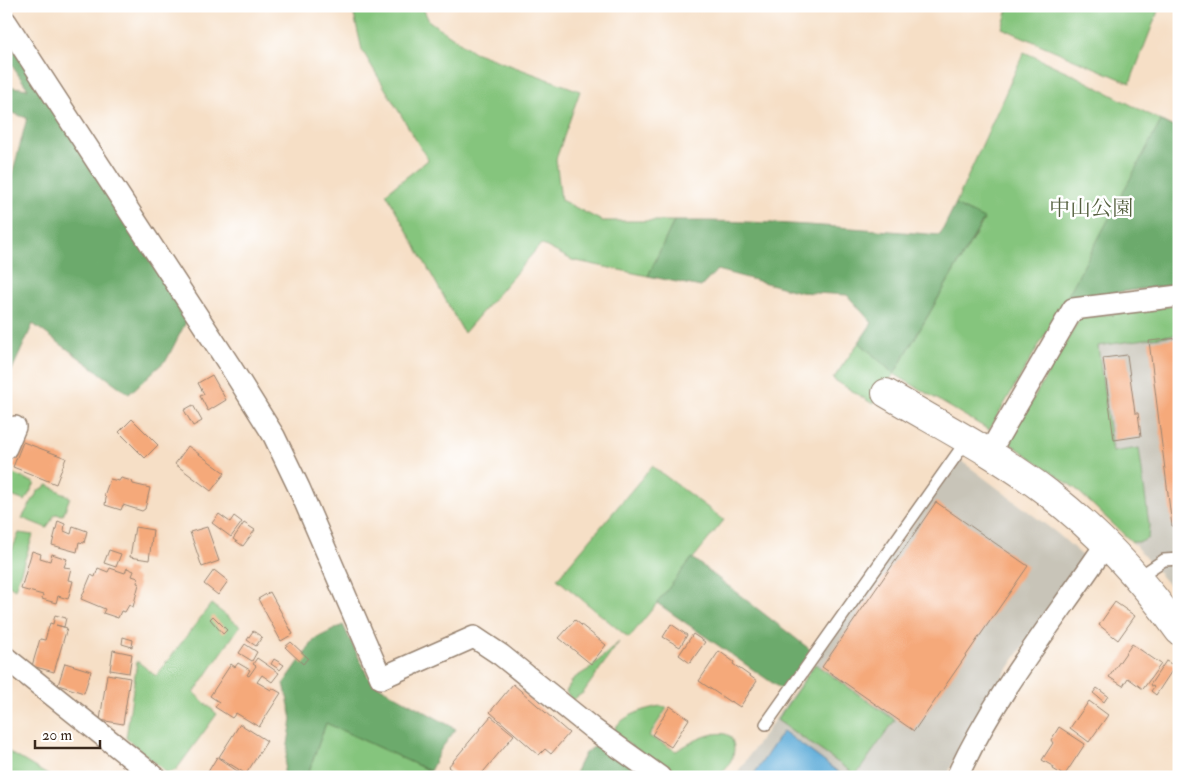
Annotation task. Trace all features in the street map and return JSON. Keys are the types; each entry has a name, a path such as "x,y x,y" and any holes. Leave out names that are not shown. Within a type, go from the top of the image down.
{"street":[{"path":"6,22 274,436 299,488 381,678 474,637 501,655 593,729 660,777"},
{"path":"978,447 1073,309 1179,296"},
{"path":"886,393 978,447 1047,493 1078,518 1106,544 1137,578 1164,609 1179,630"},
{"path":"6,448 15,428"},
{"path":"957,777 967,754 1002,694 1106,544"},
{"path":"6,658 155,777"}],"lane":[{"path":"766,724 978,447"},
{"path":"1137,578 1164,560 1179,559"}],"shaded area":[{"path":"1179,305 1179,597 1132,542 1076,489 1008,442 1080,318"},
{"path":"959,459 1058,534 1084,557 986,701 958,749 947,777 734,777"}],"green space":[{"path":"352,6 422,6 429,21 474,52 580,91 556,159 561,200 602,221 674,221 648,276 572,260 541,244 464,333 386,193 428,160 362,50"},
{"path":"1009,6 1160,6 1130,83 1002,28"},
{"path":"6,37 188,318 167,359 129,394 33,324 6,383 6,198 27,118 6,111 6,86 28,89 6,57"},
{"name":"中山公園","path":"1024,52 1070,73 1179,130 1179,284 1066,299 989,430 894,374 984,220 955,205"},
{"path":"1161,121 1179,130 1179,284 1066,299"},
{"path":"955,205 984,219 894,374 859,342 872,323 847,295 800,292 717,270 701,287 648,276 674,221 774,223 940,235"},
{"path":"1179,305 1179,334 1098,346 1112,452 1139,448 1149,525 1148,538 1141,542 1132,542 1076,489 1008,442 1080,318"},
{"path":"859,342 894,374 873,404 833,379"},
{"path":"652,466 724,520 629,638 557,579"},
{"path":"6,471 35,483 25,501 6,494"},
{"path":"48,485 70,497 63,515 55,514 47,528 22,518 38,491"},
{"path":"19,533 33,535 15,589 6,583 7,562"},
{"path":"692,558 812,651 784,691 657,603"},
{"path":"211,604 240,626 194,693 217,714 176,770 167,773 126,738 137,661 156,676"},
{"path":"343,625 368,677 382,688 456,729 441,749 430,771 326,723 307,777 283,777 292,719 284,683 315,639"},
{"path":"619,642 583,693 572,700 566,692 573,679 589,669"},
{"path":"815,664 895,720 856,775 777,720"},
{"path":"661,706 667,708 649,736 676,751 710,735 724,734 730,736 734,748 732,758 718,777 682,777 613,734 619,723 625,719 647,709"},
{"path":"326,723 430,771 428,777 307,777"},
{"path":"600,743 649,777 573,777 585,753"},
{"path":"6,750 51,777 6,777"}],"water":[{"path":"783,731 845,777 752,777"}],"building":[{"path":"1179,338 1179,526 1172,526 1149,341"},
{"path":"1127,355 1135,413 1138,413 1141,436 1114,440 1103,358"},
{"path":"212,375 226,400 208,411 200,396 204,394 198,383"},
{"path":"193,405 202,421 193,426 184,410"},
{"path":"132,419 158,445 145,458 119,432"},
{"path":"23,442 66,458 56,484 13,467"},
{"path":"188,446 225,473 211,491 175,464"},
{"path":"121,478 132,481 133,484 150,488 145,509 142,511 123,505 121,510 105,505 106,498 104,496 110,479 119,481"},
{"path":"936,502 1028,566 914,731 822,667"},
{"path":"219,514 230,522 234,516 242,522 231,537 212,523"},
{"path":"58,521 65,524 64,531 71,534 73,526 87,531 84,543 79,542 77,552 52,545"},
{"path":"244,523 255,530 243,546 233,539"},
{"path":"135,527 153,530 149,560 130,557"},
{"path":"207,527 219,561 202,567 190,532"},
{"path":"109,550 121,554 116,567 104,563"},
{"path":"32,551 41,554 40,558 50,561 52,554 67,559 64,567 71,568 68,580 73,581 68,599 58,596 56,603 42,599 43,595 21,589"},
{"path":"98,568 108,572 110,568 125,573 127,568 134,571 132,576 138,578 137,583 139,584 133,607 129,605 125,612 121,611 118,618 103,613 105,609 81,599 91,575 95,577"},
{"path":"214,570 228,581 218,595 204,584"},
{"path":"270,592 293,634 281,641 258,599"},
{"path":"1115,602 1135,616 1118,640 1099,625"},
{"path":"55,615 66,618 64,627 56,625 67,628 54,672 32,666 40,639 45,640 50,623 53,624"},
{"path":"213,616 227,630 223,634 210,619"},
{"path":"575,620 606,645 591,664 559,638"},
{"path":"671,624 687,635 680,647 663,637"},
{"path":"253,631 262,637 256,646 247,640"},
{"path":"693,634 705,642 690,663 679,655"},
{"path":"123,637 133,640 132,647 122,644"},
{"path":"291,642 308,658 303,664 285,647"},
{"path":"245,644 257,652 252,661 239,653"},
{"path":"1132,644 1161,664 1143,689 1128,678 1123,686 1109,677"},
{"path":"113,650 132,654 129,673 110,670"},
{"path":"719,651 734,662 733,664 757,681 740,707 699,681"},
{"path":"257,658 279,673 272,682 262,675 257,682 281,693 259,727 236,713 232,718 215,707 219,702 210,696 231,664 235,667 238,663 250,670 247,675 249,676 256,666 253,664"},
{"path":"274,659 284,665 280,670 271,664"},
{"path":"1166,661 1175,666 1156,695 1151,691 1154,687 1150,685"},
{"path":"65,663 91,671 84,693 58,685"},
{"path":"107,674 130,678 123,724 100,720"},
{"path":"513,684 569,733 551,754 545,749 539,755 490,712"},
{"path":"1097,688 1108,696 1104,702 1093,693"},
{"path":"1089,701 1108,715 1089,742 1070,728"},
{"path":"670,706 689,719 671,747 652,735"},
{"path":"491,716 514,735 479,777 460,777 448,767"},
{"path":"240,724 267,741 246,774 219,757"},
{"path":"1059,727 1085,744 1063,775 1042,760 1053,743 1051,740"},
{"path":"217,757 240,773 238,777 205,777"}]}
